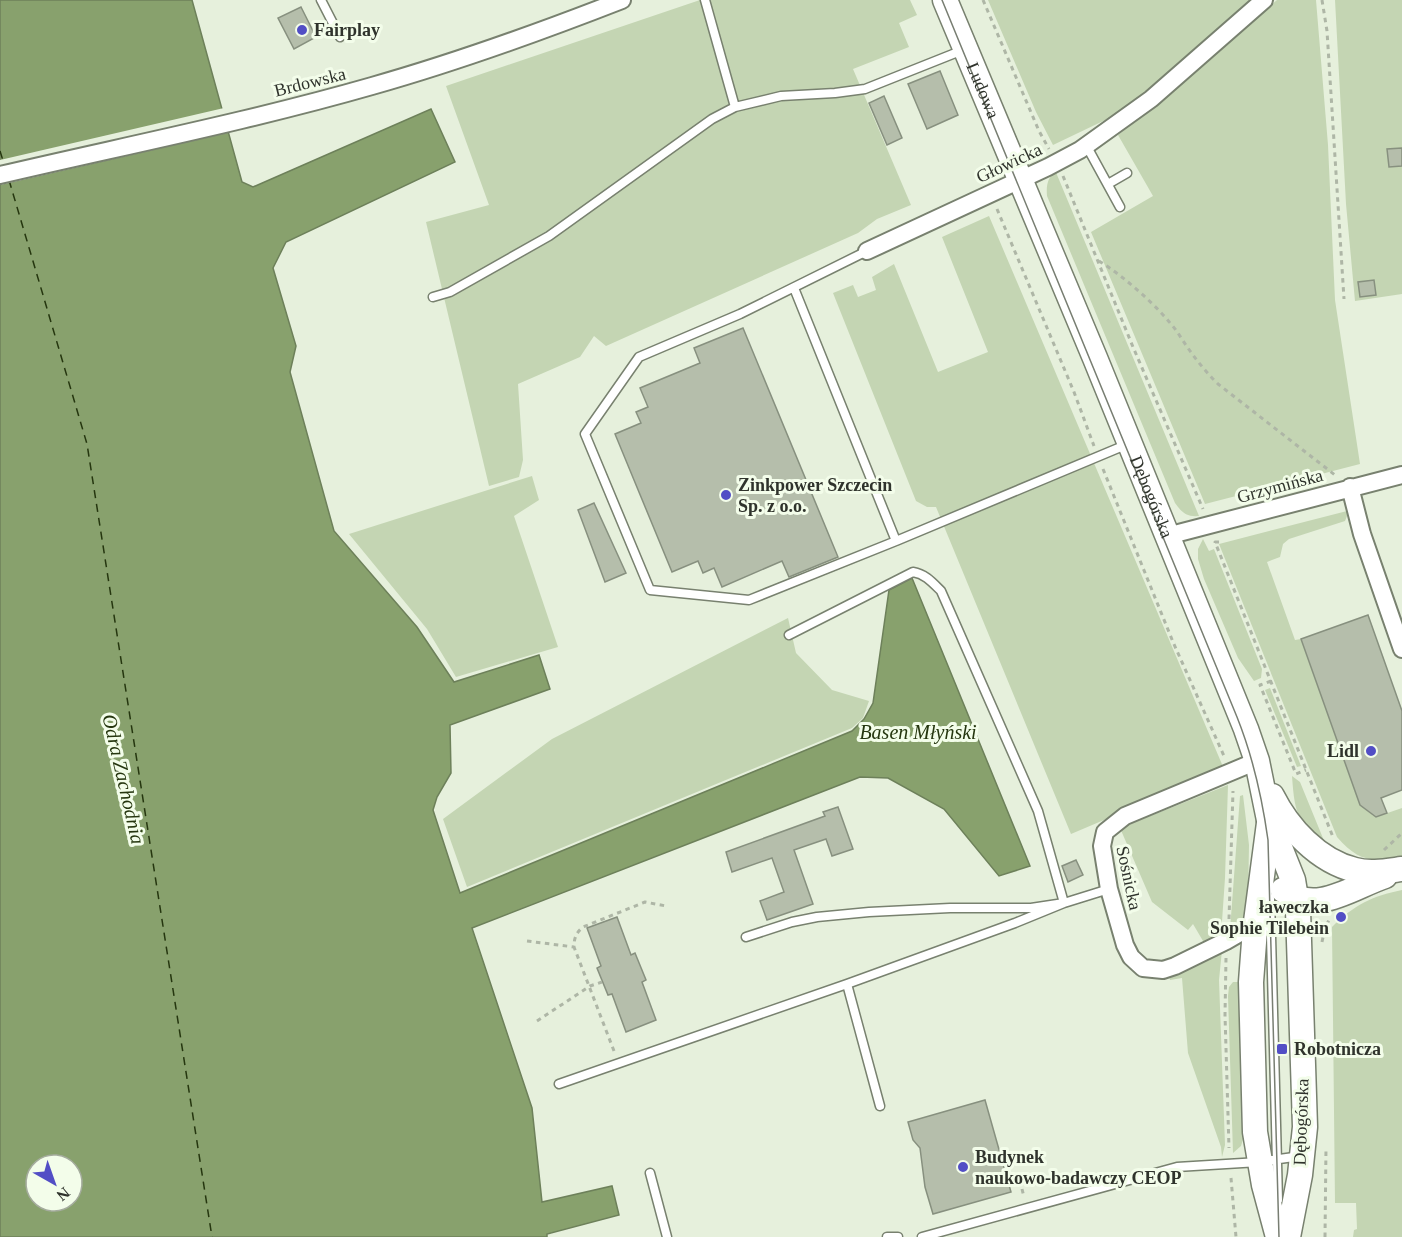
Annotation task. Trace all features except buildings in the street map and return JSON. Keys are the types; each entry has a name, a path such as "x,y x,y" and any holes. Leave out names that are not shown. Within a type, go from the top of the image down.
{"street":[{"name":"Brdowska","path":"0,175 370,87 441,66 622,0"},
{"name":"Ludowa","path":"945,0 1021,180"},
{"name":"Głowicka","path":"867,251 1021,180 1086,145 1151,99 1264,0"},
{"name":"Dębogórska","path":"1021,180 1246,729 1257,761 1268,830 1263,916 1251,982 1256,1132 1268,1160 1278,1237"},
{"name":"Grzymińska","path":"1167,536 1402,475"},
{"path":"1350,487 1362,534 1402,649"},
{"name":"Sośnicka","path":"1257,761 1125,816 1111,826 1102,838 1102,846 1109,889 1125,945 1131,957 1143,968 1163,970 1226,941 1263,916"},
{"path":"1257,761 1268,788 1284,816 1301,837 1321,854 1354,870 1402,871"},
{"name":"Dębogórska","path":"1268,830 1290,869 1295,897 1299,954 1305,1127 1287,1237"},
{"path":"1263,916 1295,897 1354,879 1402,871"},
{"path":"1295,897 1317,902 1332,898 1369,881 1402,871"},
{"path":"1299,954 1301,939 1308,922 1320,907 1332,898"}],"lane":[{"path":"321,0 340,37"},
{"path":"705,0 735,107"},
{"path":"433,297 450,292 549,236 712,119 735,107 781,96 865,89 966,49"},
{"path":"1086,145 1120,207"},
{"path":"1108,184 1126,173"},
{"name":"Głowicka","path":"867,251 740,314 639,357 585,434 650,590 749,600 896,541"},
{"path":"794,288 896,541 1130,444"},
{"path":"789,635 913,572 920,573 932,581 941,591 1038,811 1064,903"},
{"path":"559,1084 847,984 1064,903 1109,889"},
{"path":"746,937 792,922 817,917 950,908 1014,909 1064,903"},
{"path":"847,984 880,1106"},
{"path":"921,1237 1177,1167 1302,1156"},
{"path":"650,1173 668,1237"},
{"path":"887,1237 898,1237"}],"path":[{"path":"982,0 1039,131 1057,162 1202,509"},
{"path":"1322,0 1327,32 1344,299"},
{"path":"997,209 1074,392 1173,642 1231,771 1233,812 1230,907 1226,941 1225,1015 1229,1148"},
{"path":"1098,261 1122,277 1157,311 1177,332 1203,369 1218,384 1335,476"},
{"path":"1215,542 1335,840"},
{"path":"1271,681 1260,686 1296,774 1306,770"},
{"path":"1382,852 1402,833"},
{"path":"618,1063 574,947 574,940 577,932 583,927 645,902 666,906"},
{"path":"527,941 574,947"},
{"path":"537,1021 590,986 602,982"},
{"path":"1231,1178 1236,1237"}],"shaded area":[{"path":"700,0 910,0 917,15 899,23 909,47 853,69 911,205 877,219 858,233 606,346 594,336 580,357 518,384 523,460 519,477 489,486 426,222 489,205 446,86"},
{"path":"988,0 1252,0 1196,51 1122,112 1053,145 1036,112"},
{"path":"1277,0 1316,0 1328,145 1335,300 1360,464 1205,504 1091,232 1153,196 1118,135"},
{"path":"1335,0 1402,0 1402,294 1355,301 1346,204"},
{"path":"1055,170 1199,516 1185,514 1175,503 1047,196 1048,182"},
{"path":"989,216 1224,769 1071,834 936,507 927,507 916,501 833,293 853,285 858,297 876,290 872,277 894,264 938,372 988,352 942,237"},
{"path":"532,476 539,500 514,516 558,647 456,677 427,629 349,534"},
{"path":"1347,511 1345,521 1289,539 1283,544 1280,557 1267,562 1295,640 1301,639 1360,805 1376,817 1402,808 1402,856 1382,859 1359,855 1337,837 1219,544"},
{"path":"1203,539 1209,551 1214,549 1262,669 1261,678 1254,681 1238,658 1204,579 1198,559 1198,549"},
{"path":"788,618 796,653 832,690 869,701 863,718 852,728 467,887 443,819 552,739"},
{"path":"1270,688 1301,766 1297,767 1265,690"},
{"path":"1292,776 1300,782 1327,848 1300,817 1295,801"},
{"path":"1228,785 1221,936 1206,946 1193,924 1188,930 1152,902 1120,828"},
{"path":"1243,795 1249,845 1248,901 1245,915 1239,924 1230,930 1240,796"},
{"path":"1402,890 1402,1237 1353,1237 1354,1230 1357,1229 1356,1203 1335,1203 1332,927 1364,902"},
{"path":"1222,950 1219,980 1225,1145 1222,1157 1221,1147 1188,1053 1182,978 1170,980 1169,973"},
{"path":"1233,982 1242,982 1245,1133 1241,1146 1233,1153 1228,996 1229,987"}],"water":[{"path":"0,0 192,0 242,182 253,187 431,109 455,162 286,242 273,268 296,346 290,372 334,531 417,627 454,682 539,655 550,689 450,725 451,773 437,797 433,810 460,893 852,731 864,719 873,703 889,590 912,578 1030,866 999,876 944,809 888,778 860,777 472,928 532,1108 542,1202 612,1186 619,1215 547,1234 547,1237 0,1237"}],"pier":[{"path":"224,108 231,132 0,185 0,160"}],"ferry route":[{"path":"0,151 5,167"},
{"path":"9,180 87,444 212,1237"}],"tram line":[{"path":"942,0 1237,717 1252,762 1268,840 1279,1237"}],"place":[{"name":"Fairplay","path":"302,30"},
{"name":"Zinkpower Szczecin Sp. z o.o.","path":"726,495"},
{"name":"Lidl","path":"1371,751"},
{"name":"ławeczka Sophie Tilebein","path":"1341,917"},
{"name":"Robotnicza","path":"1282,1049"},
{"name":"Budynek naukowo-badawczy CEOP","path":"963,1167"}],"water label":[{"name":"Basen Młyński","path":"918,732"},
{"name":"Odra Zachodnia","path":"124,779"}]}
